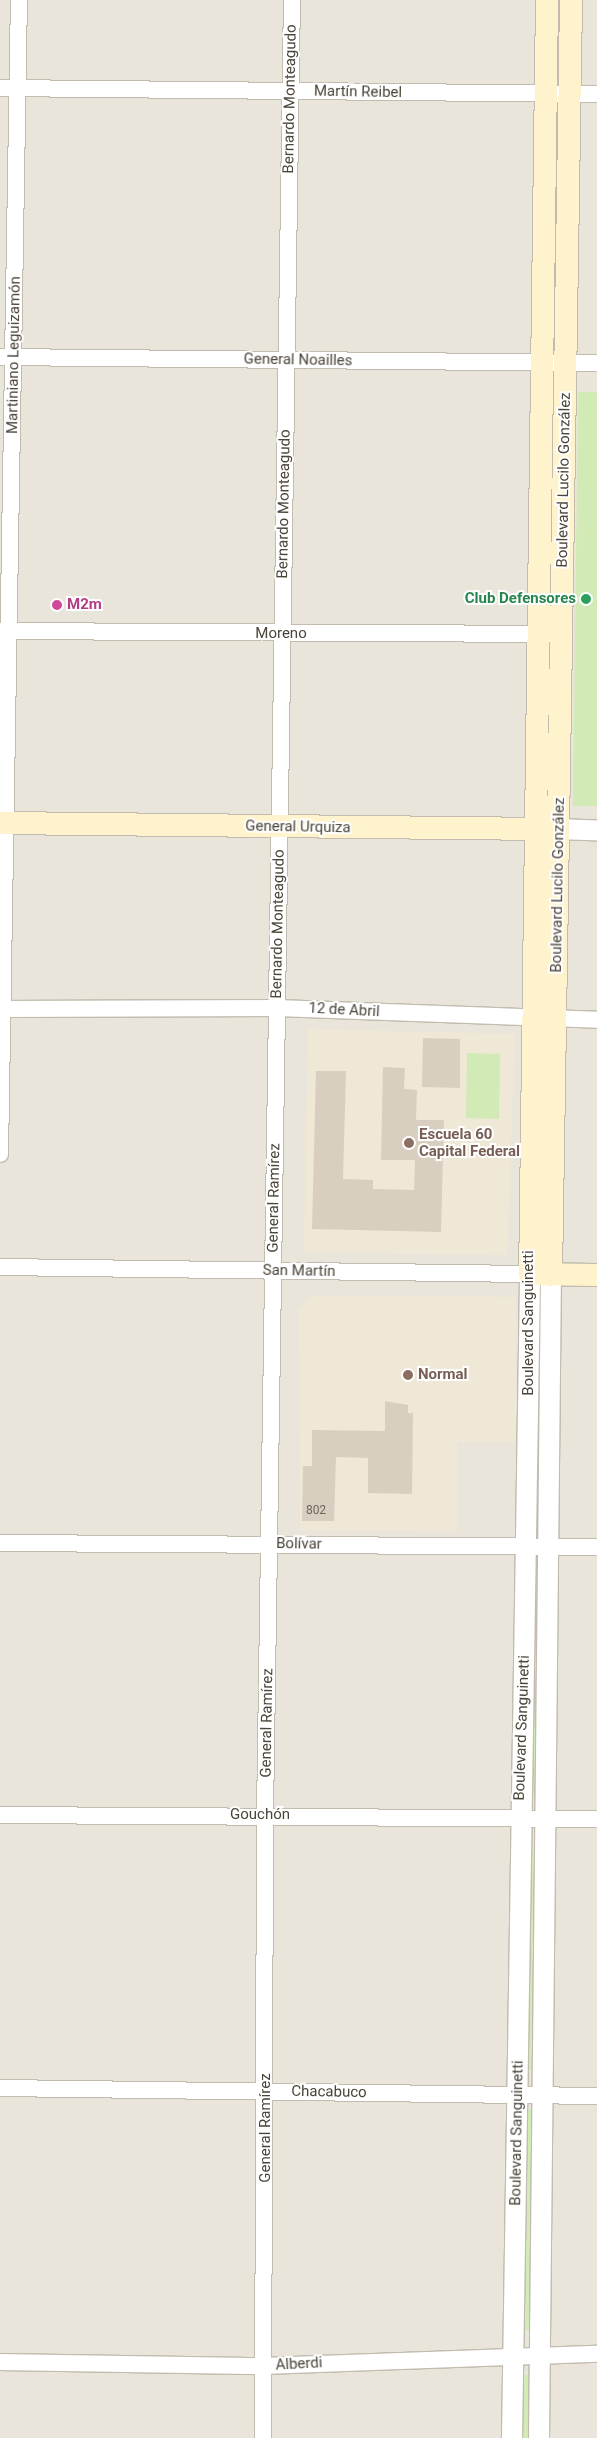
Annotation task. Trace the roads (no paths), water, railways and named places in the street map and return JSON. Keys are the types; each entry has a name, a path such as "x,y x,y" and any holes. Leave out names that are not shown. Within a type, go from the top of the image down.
{"main road":[{"name":"Boulevard Lucilo González","path":"533,1019 546,0"},
{"name":"Boulevard Lucilo González","path":"556,1019 570,0"},
{"name":"General Urquiza","path":"4,824 559,829"},
{"name":"Boulevard Sanguinetti","path":"533,1019 540,1275"},
{"name":"Boulevard Sanguinetti","path":"540,1275 556,1019"},
{"name":"San Martín","path":"540,1275 597,1275"}],"street":[{"name":"Martiniano Leguizamón","path":"0,1154 3,1009 7,357 18,88 19,0"},
{"name":"Bernardo Monteagudo","path":"277,1008 292,0"},
{"name":"Martín Reibel","path":"0,88 597,94"},
{"name":"General Noailles","path":"7,357 597,363"},
{"name":"Moreno","path":"5,632 537,635 562,633"},
{"name":"General Urquiza","path":"559,829 597,830"},
{"name":"12 de Abril","path":"3,1009 277,1008 597,1020"},
{"name":"General Ramírez","path":"263,2438 266,2091 265,1814 272,1544 273,1270 277,1008"},
{"name":"San Martín","path":"0,1267 540,1275"},
{"name":"Boulevard Sanguinetti","path":"512,2438 520,1818 528,1546 540,1275"},
{"name":"Boulevard Sanguinetti","path":"539,2438 548,1546 540,1275"},
{"name":"Bolívar","path":"0,1543 548,1546 597,1548"},
{"name":"Gouchón","path":"0,1815 265,1814 597,1819"},
{"name":"Chacabuco","path":"0,2088 597,2096"},
{"name":"Alberdi","path":"0,2362 264,2366 514,2354 597,2354"}],"place":[{"name":"Club Defensores","path":"586,599"},
{"name":"M2m","path":"57,605"},
{"name":"Escuela 60 Capital Federal","path":"409,1143"},
{"name":"Normal","path":"408,1375"}]}
